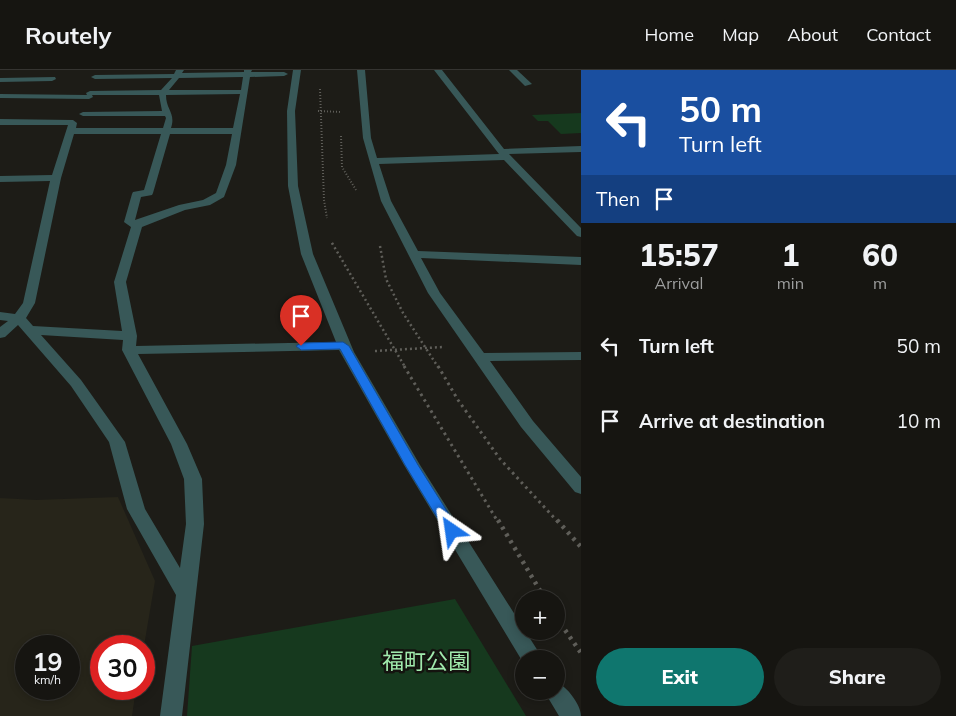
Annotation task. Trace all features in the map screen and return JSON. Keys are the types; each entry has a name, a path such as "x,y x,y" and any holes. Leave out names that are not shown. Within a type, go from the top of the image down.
{"street":[{"path":"361,70 367,138 386,201 434,293 527,424 581,488"},
{"path":"438,70 505,155 581,234"},
{"path":"513,70 528,84"},
{"path":"179,73 163,92 162,102 170,118 148,193 137,194 129,222 137,224 184,207 206,203 220,195 231,165 248,72"},
{"path":"24,324 56,178 72,127 81,120 96,74 287,73 291,111 293,186 307,254 343,346 412,465 526,650"},
{"path":"0,80 52,79"},
{"path":"0,96 243,92"},
{"path":"83,114 168,113"},
{"path":"0,122 166,132 237,131"},
{"path":"373,161 505,155 581,149"},
{"path":"0,179 56,178"},
{"path":"137,224 120,282 130,343 194,479 195,524 171,716"},
{"path":"414,254 581,261"},
{"path":"0,316 24,324 130,343 343,346"},
{"path":"0,334 24,324"},
{"path":"24,324 76,383 118,442 136,509 186,595"},
{"path":"480,357 581,356"},
{"path":"561,700 572,716"}],"path":[{"path":"320,86 319,111 324,200 329,227"},
{"path":"311,111 348,112"},
{"path":"331,236 332,245 540,590"},
{"path":"370,351 447,347"},
{"path":"565,630 581,653"}],"shaded area":[{"path":"118,497 155,581 146,635 90,635 90,700 134,700 132,716 0,716 0,498 36,500"}],"green space":[{"path":"581,113 581,133 561,134 548,121 538,121 532,115"},
{"name":"福町公園","path":"455,599 526,716 187,716 192,646"}],"route":[{"path":"301,346 343,346 452,531"}]}
